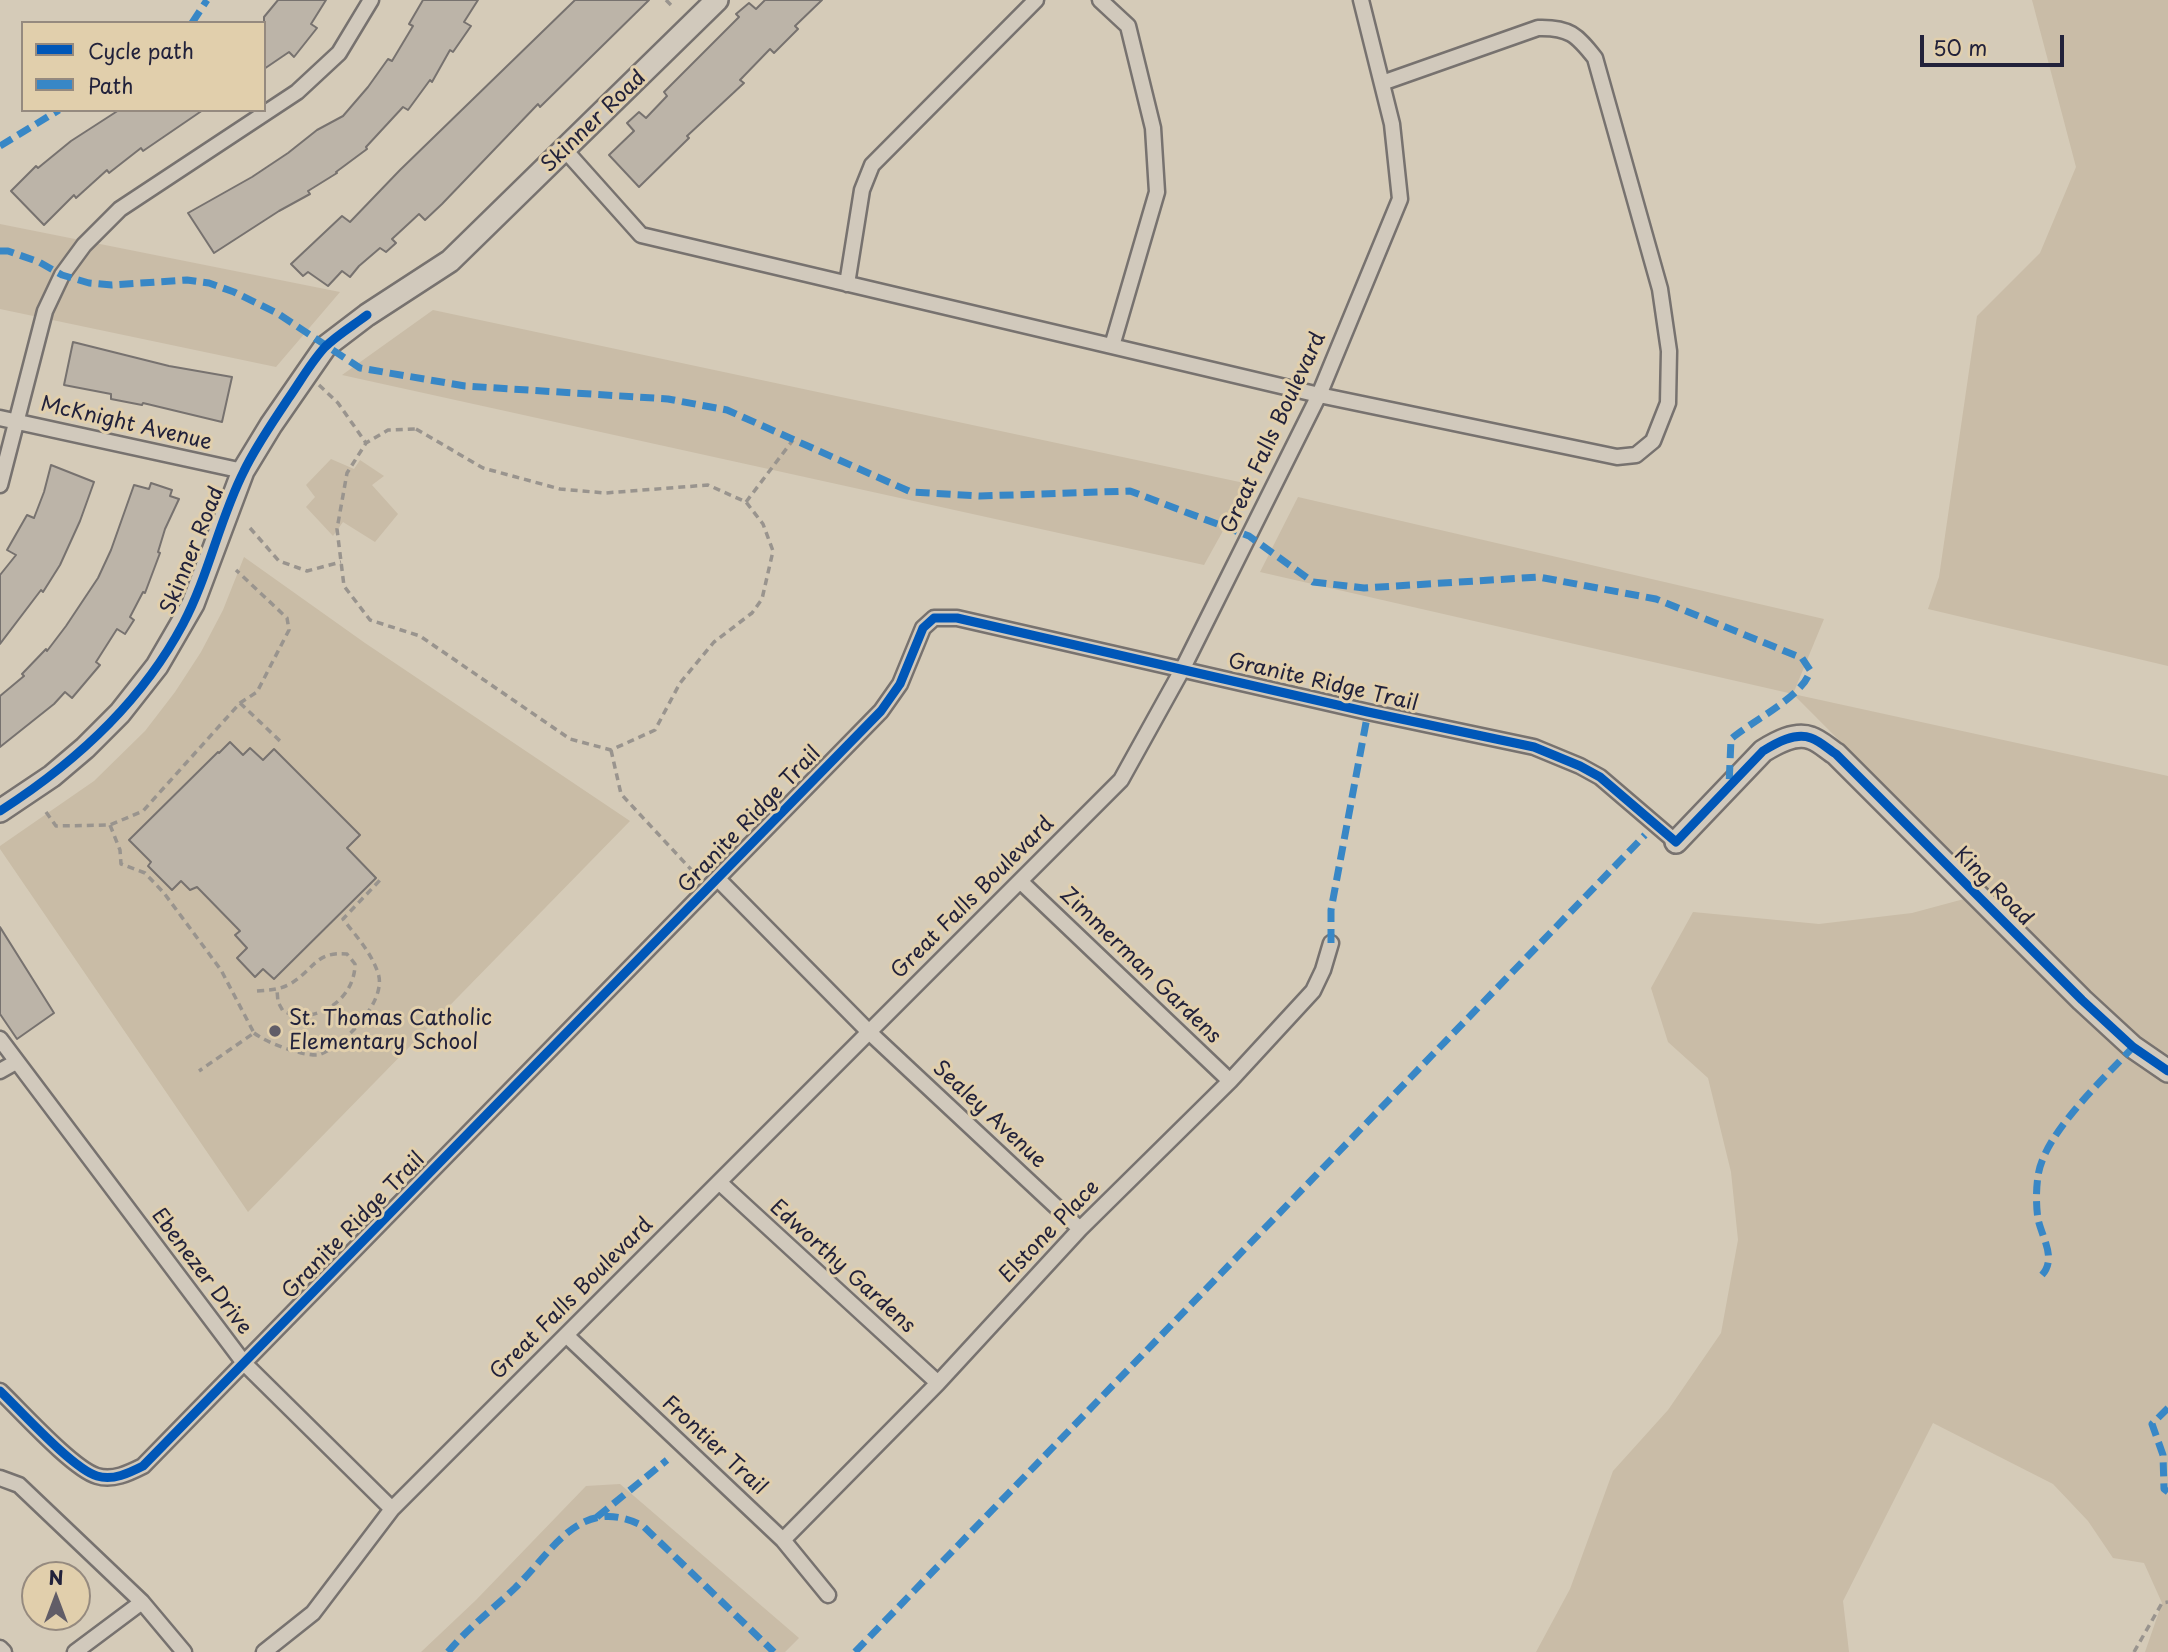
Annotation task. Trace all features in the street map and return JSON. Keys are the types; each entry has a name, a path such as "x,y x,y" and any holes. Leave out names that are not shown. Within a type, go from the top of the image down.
{"street":[{"path":"0,485 45,311 62,275 84,245 120,209 297,92 339,53 371,0"},
{"name":"Skinner Road","path":"0,811 52,776 85,748 120,713 157,666 193,604 243,471 325,347 367,315 450,261 718,0"},
{"path":"847,284 862,190 872,166 1036,0"},
{"path":"1100,0 1128,26 1153,128 1157,192 1112,346"},
{"name":"Great Falls Boulevard","path":"264,1652 313,1613 393,1509 1121,780 1182,670 1319,395 1400,199 1392,124 1361,0"},
{"path":"565,150 641,235 1319,395 1617,457 1636,455 1653,441 1668,403 1670,351 1660,289 1595,58 1579,38 1559,27 1538,28 1382,83"},
{"name":"McKnight Avenue","path":"0,418 243,471"},
{"name":"Granite Ridge Trail","path":"0,1391 80,1469 99,1477 124,1476 144,1466 881,711 900,684 923,628 934,618 957,618 1534,747 1600,777 1676,842"},
{"name":"King Road","path":"1676,842 1763,751 1777,742 1810,737 1836,754 2082,1000 2133,1047 2168,1071"},
{"name":"Zimmerman Gardens","path":"1020,881 1230,1081"},
{"name":"Granite Ridge Trail","path":"713,884 869,1031"},
{"name":"Elstone Place","path":"783,1540 938,1382 1080,1229 1230,1081 1313,990 1323,970 1331,943"},
{"name":"Sealey Avenue","path":"869,1031 1080,1229"},
{"name":"Ebenezer Drive","path":"0,1039 244,1363 393,1509"},
{"path":"0,1071 16,1062"},
{"name":"Edworthy Gardens","path":"719,1182 938,1382"},
{"name":"Frontier Trail","path":"566,1335 783,1540 828,1595"},
{"path":"0,1478 19,1485 142,1602 184,1652"},
{"path":"75,1652 142,1602"},
{"path":"0,1648 4,1652"}],"path":[{"path":"666,0 671,5"},
{"path":"306,372 338,403 366,443"},
{"path":"416,429 483,467 561,489 606,493 708,485 746,502 763,524 773,551 762,599 752,613 714,642 680,683 655,730 611,750 570,739 420,636 370,620 344,586 337,529 347,473 366,443 388,430 416,429"},
{"path":"746,502 793,440"},
{"path":"250,528 279,561 307,570 341,562"},
{"path":"46,812 56,827 110,825 142,811 240,703 257,692 289,630 289,624 287,618 236,570"},
{"path":"240,703 280,741"},
{"path":"611,750 621,794 713,884"},
{"path":"110,825 120,850 121,864 145,873 164,892 221,970 254,1033 312,1056 351,1035 362,1024 377,993 380,980 371,956 342,919 382,878"},
{"path":"257,990 277,990 290,984 325,955 347,954 355,964 351,985 334,1006 320,1014 300,1017 283,1012 278,1002 277,990"},
{"path":"199,1071 254,1033"},
{"path":"2134,1652 2162,1604 2168,1602"}],"shaded area":[{"path":"2032,0 2168,0 2168,666 1928,609 1939,577 1977,316 2040,253 2076,167"},
{"path":"0,224 340,292 276,367 0,309"},
{"path":"433,310 1249,484 1204,565 342,375"},
{"path":"331,459 354,469 360,460 384,476 372,485 398,514 375,542 343,522 333,536 306,507 315,497 306,485"},
{"path":"1298,497 1824,619 1793,694 1260,572"},
{"name":"St. Thomas Catholic Elementary School","path":"244,557 365,643 630,821 248,1212 0,849 0,846 94,781 145,731 201,652 223,610"},
{"path":"1793,694 2168,776 2168,1652 2145,1652 2162,1603 2144,1563 2113,1558 2088,1521 2053,1484 1933,1423 1843,1601 1849,1652 1536,1652 1570,1589 1613,1471 1668,1410 1721,1333 1738,1240 1731,1172 1708,1078 1668,1042 1651,988 1693,912 1819,924 1912,913 1990,892"},
{"path":"620,1484 799,1638 785,1652 421,1652 476,1600 586,1486"}],"building":[{"path":"278,0 326,0 311,24 317,28 294,57 289,52 266,68 264,17"},
{"path":"423,0 478,0 464,22 471,26 453,52 450,50 432,82 430,80 408,110 403,107 367,149 337,173 308,191 310,194 214,253 188,213 252,177 317,130 343,116 388,59 392,61 413,26 409,24"},
{"path":"575,0 649,0 540,107 538,104 425,220 419,214 392,239 396,243 386,252 380,248 350,277 342,271 328,286 308,272 303,276 291,264 342,216 350,222"},
{"path":"765,0 822,0 795,26 798,29 774,53 770,49 740,80 744,83 687,136 689,138 639,187 609,155 634,131 627,123 639,112 646,118 667,96 664,92 739,17 736,14 749,3 756,9"},
{"path":"116,112 200,112 143,151 141,148 109,173 107,170 76,198 74,195 44,225 11,191 36,166 38,168 71,141"},
{"path":"73,342 169,366 232,377 222,422 143,403 142,405 111,399 111,394 64,385"},
{"path":"51,465 94,482 60,565 43,592 41,590 0,644 0,575 16,555 7,550 27,515 34,518"},
{"path":"151,483 172,490 170,496 179,499 165,529 158,552 160,553 145,593 143,592 130,617 134,620 125,634 117,629 96,662 100,665 72,698 65,692 0,747 0,696 24,676 22,674 46,649 47,651 66,626 98,578 134,485 149,489"},
{"path":"230,742 243,755 250,748 263,760 274,749 360,835 347,848 376,878 274,979 263,969 255,977 237,958 247,948 235,935 240,931 197,887 190,890 181,881 172,890 148,866 151,862 129,840"},
{"path":"0,927 54,1013 17,1039 0,1014"}],"marked path":[{"path":"193,21 207,0"},
{"path":"0,146 56,112"},
{"path":"0,251 8,251 39,262 62,275 89,283 112,285 187,280 209,283 277,313 360,368 465,386 668,399 727,410 911,492 980,496 1130,491 1249,536 1313,582 1364,588 1539,577 1656,599 1802,658 1810,670 1799,689 1731,739 1729,786"},
{"path":"1331,943 1331,910 1368,712"},
{"path":"855,1652 1645,835"},
{"path":"2042,1275 2048,1262 2037,1209 2037,1181 2043,1159 2051,1142 2077,1107 2133,1047"},
{"path":"2168,1408 2152,1424 2163,1455 2164,1489 2168,1492"},
{"path":"597,1517 667,1460"},
{"path":"448,1652 515,1588 556,1543 585,1522 602,1517 621,1518 643,1526 774,1652"}],"cycle path":[{"path":"0,811 80,752 147,680 166,653 192,605 235,490 259,443 325,347 367,315"},
{"path":"0,1391 61,1451 87,1471 109,1478 127,1474 143,1466 881,711 900,684 923,628 934,618 957,618 1534,747 1600,777 1676,842 1763,751 1792,737 1811,738 1836,754 2082,1000 2133,1047 2168,1071"}],"place":[{"name":"St. Thomas Catholic Elementary School","path":"275,1031"}]}
